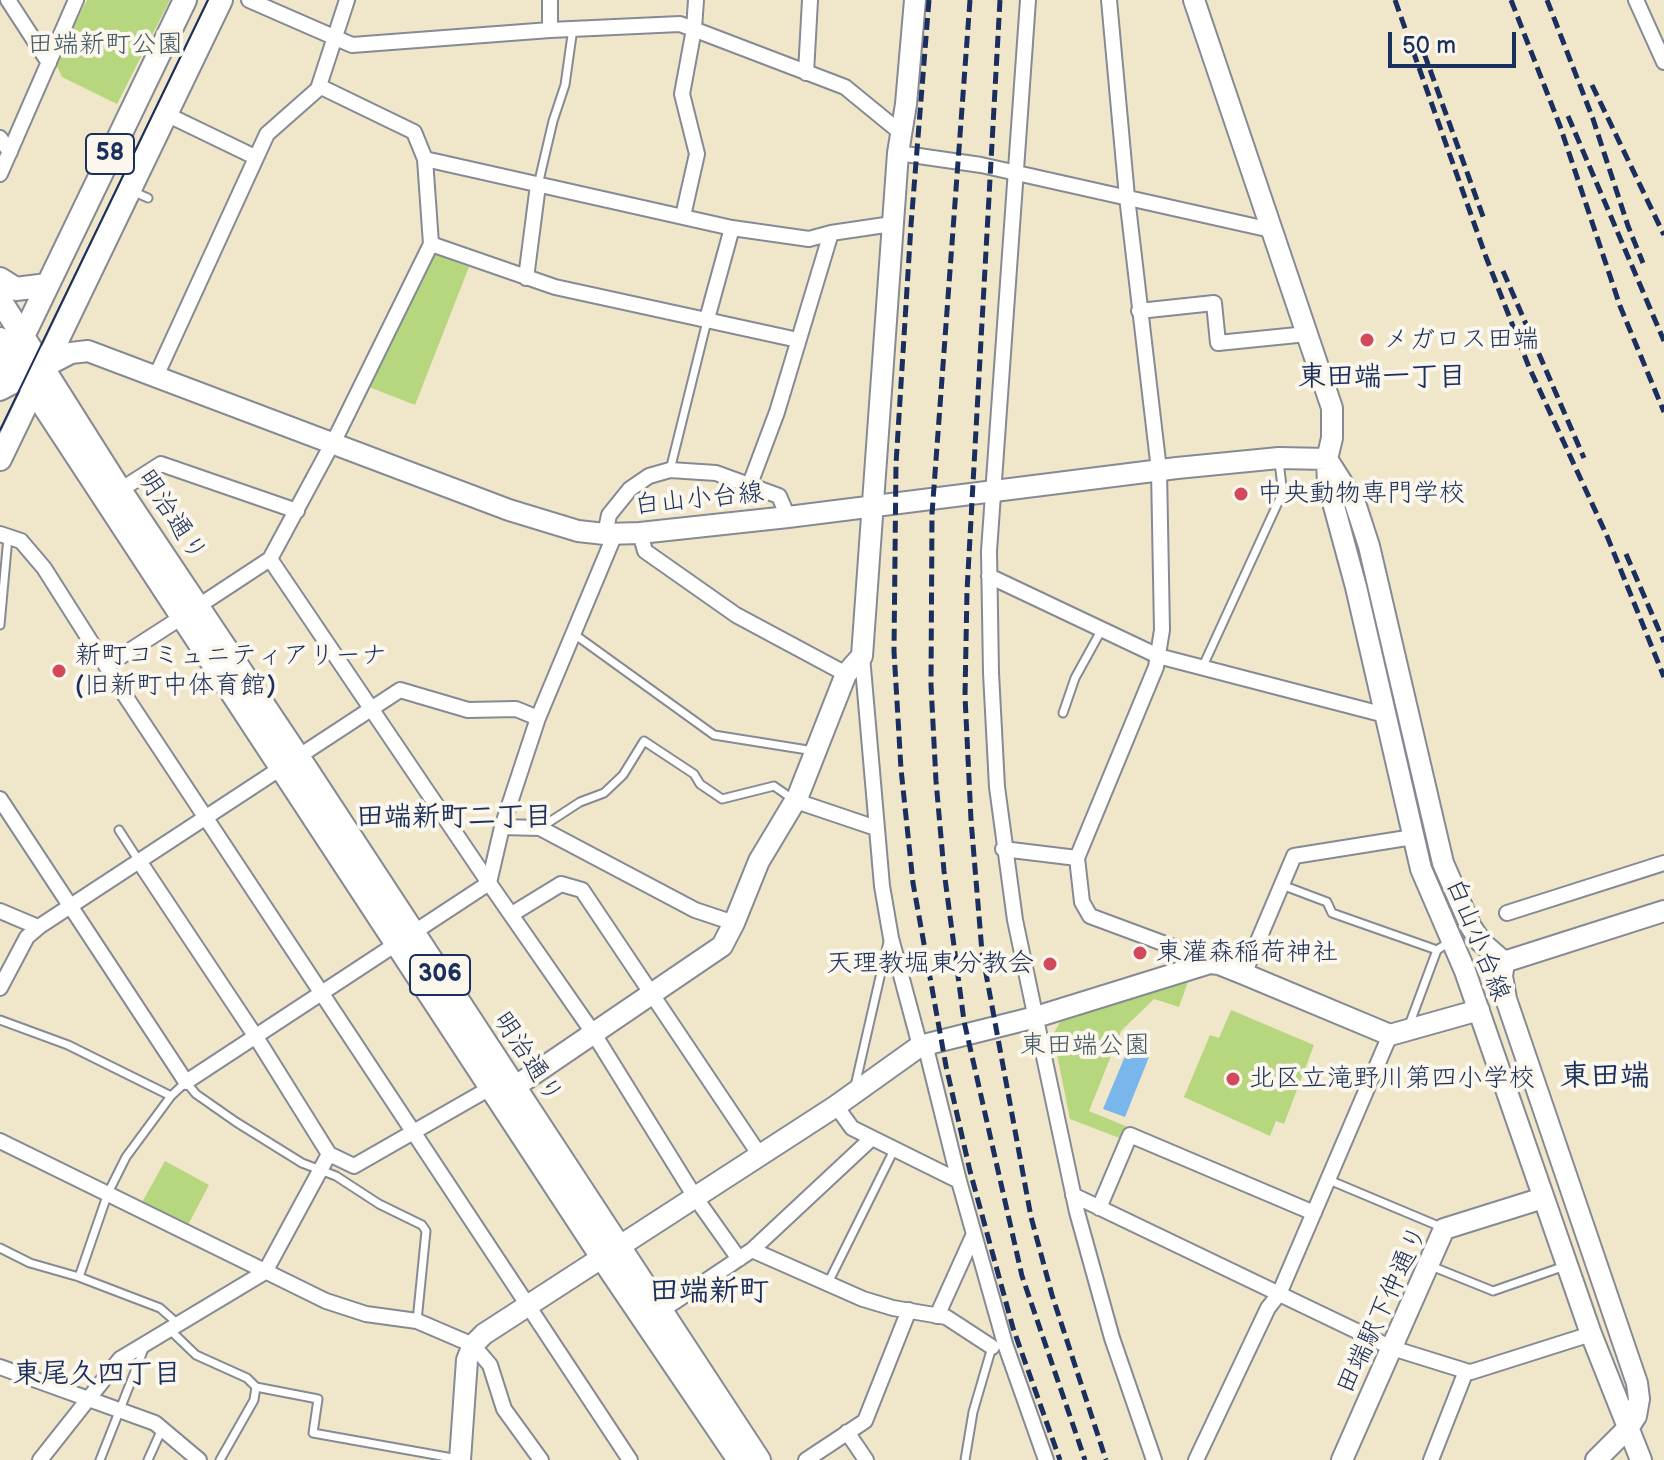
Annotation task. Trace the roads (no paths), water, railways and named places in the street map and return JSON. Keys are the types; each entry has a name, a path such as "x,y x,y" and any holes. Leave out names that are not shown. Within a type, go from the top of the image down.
{"main road":[{"name":"58","path":"0,387 185,0"},
{"name":"58","path":"0,459 34,379 134,192 166,114 221,0"},
{"path":"503,1088 594,1034 716,952 727,938 759,861 796,801 846,674 862,656 892,224 915,0"},
{"path":"1194,0 1332,408 1332,438 1327,459"},
{"path":"0,279 16,289 47,285"},
{"name":"306","path":"0,301 24,336 34,379"},
{"name":"306","path":"0,339 13,358 34,379"},
{"name":"白山小台線","path":"34,379 76,351 105,355 547,523 578,531 610,534 788,517 1159,470 1279,458 1327,459"},
{"path":"0,387 34,379"},
{"name":"明治通り","path":"34,379 66,405 113,495 503,1088 739,1460"},
{"name":"明治通り","path":"34,379 63,436 113,495"},
{"name":"白山小台線","path":"1327,459 1355,503 1380,586 1443,863 1471,927 1481,942 1504,962"},
{"name":"白山小台線","path":"1327,459 1333,510 1353,574 1413,837 1444,945 1479,1010 1591,1334 1629,1427"},
{"name":"白山小台線","path":"1504,962 1664,911"},
{"name":"白山小台線","path":"1504,962 1502,976 1506,999 1637,1383 1639,1399 1636,1416 1629,1427"},
{"path":"460,1460 467,1360 473,1345 484,1334 836,1106 922,1045 1036,1017 1210,963 1398,1032 1479,1010"},
{"name":"田端駅下仲通り","path":"1342,1460 1444,1229 1543,1198"},
{"name":"明治通り","path":"610,1253 661,1311 759,1460"},
{"path":"1596,1460 1629,1427 1641,1460"}],"street":[{"path":"8,0 49,63"},
{"path":"0,174 76,0"},
{"path":"249,0 352,45 573,28 680,24 845,87 900,132"},
{"path":"157,374 267,134 314,95 319,86 347,0"},
{"path":"550,0 550,30"},
{"path":"683,216 697,154 682,94 696,0"},
{"path":"806,73 810,0"},
{"path":"1028,0 992,491 989,576 991,673 1003,849 1073,1195 1112,1338 1154,1460"},
{"path":"1109,0 1139,311 1159,470 1162,630 1156,667 1077,858 1082,902 1090,916 1210,963"},
{"path":"1636,0 1661,45 1664,62"},
{"path":"106,666 270,559 333,442 431,244 425,159 414,132 319,86"},
{"path":"166,114 255,157"},
{"path":"0,138 10,152"},
{"path":"898,153 1016,173 1271,230"},
{"path":"425,159 732,228 809,239 892,224"},
{"path":"526,278 538,185"},
{"path":"707,319 720,283 732,228"},
{"path":"750,484 831,233"},
{"path":"431,244 555,287 775,331 798,340"},
{"path":"1139,311 1214,303 1218,343 1307,334"},
{"path":"113,495 161,464 297,511"},
{"path":"0,799 186,1082 489,883 502,827 538,718 574,634 610,534 609,515 630,489 649,476 670,470 716,473 779,496 788,517"},
{"path":"640,533 645,551 736,615 846,674"},
{"path":"4,535 21,541 44,568 630,1460"},
{"path":"270,559 594,1034 695,1197 746,1255 828,1283 863,1299 946,1317 998,1346"},
{"path":"989,576 1158,656 1385,715"},
{"path":"862,656 876,828 890,933 974,1234 998,1346 1046,1460"},
{"path":"0,988 27,937 38,927 400,690 468,710 516,709 538,718"},
{"path":"796,801 876,828"},
{"path":"502,827 540,828 695,910 734,923"},
{"path":"1244,974 1294,856 1413,837"},
{"path":"1003,849 1077,858"},
{"path":"139,861 256,1037 329,1154 354,1166 503,1088"},
{"path":"1507,913 1664,863"},
{"path":"512,914 561,884 582,890 759,1154"},
{"path":"0,911 38,927"},
{"path":"1196,1460 1268,1308 1279,1294 1398,1032"},
{"path":"836,1106 852,1128 959,1181"},
{"path":"1099,1208 1130,1135 1314,1213"},
{"path":"661,1311 746,1255 871,1139"},
{"path":"0,1141 326,1301 366,1314 417,1321 473,1345 490,1365 504,1409 541,1460"},
{"path":"40,1460 120,1359 265,1272 329,1154"},
{"path":"1073,1195 1392,1348 1466,1371 1591,1334"},
{"path":"937,1316 974,1234"},
{"path":"806,1460 865,1421 909,1310"},
{"path":"1,1370 155,1423 199,1460"},
{"path":"1431,1460 1466,1371"},
{"path":"847,1432 866,1460"}],"lane":[{"path":"538,185 565,85 573,28"},
{"path":"670,470 707,319"},
{"path":"1203,666 1281,496 1279,458"},
{"path":"0,625 4,535"},
{"path":"1063,713 1075,678 1102,629"},
{"path":"574,634 714,735 816,752"},
{"path":"540,828 580,802 604,793 623,775 644,741 694,774 700,784 722,799 774,786 796,801"},
{"path":"119,830 139,861"},
{"path":"1282,885 1327,902 1332,913 1444,945 1398,1032"},
{"path":"853,1092 890,933"},
{"path":"0,1020 68,1045 171,1096"},
{"path":"79,1277 108,1193 126,1157 171,1096 186,1082 196,1094 236,1122 302,1163 336,1176 379,1204 422,1225 426,1231 417,1321"},
{"path":"828,1283 894,1150"},
{"path":"1329,1180 1444,1229"},
{"path":"0,1248 30,1263 79,1277 160,1308 196,1355 247,1378 256,1387 318,1399 313,1433 460,1460"},
{"path":"1428,1265 1493,1291 1567,1266"},
{"path":"100,1460 146,1344"},
{"path":"965,1460 973,1412 998,1346"},
{"path":"220,1460 254,1400 256,1387"},
{"path":"148,1460 162,1429"}],"water":[{"path":"1128,1049 1149,1057 1125,1117 1103,1109"}],"tram line":[{"path":"0,430 208,0"}],"railway":[{"path":"929,0 896,464 894,651 901,769 913,883 946,1066 970,1171 1013,1328 1060,1460"},
{"path":"970,0 932,514 931,685 936,781 944,871 964,1021 1022,1276 1085,1460"},
{"path":"1000,0 967,591 965,696 971,820 982,952 1031,1217 1052,1295 1106,1460"},
{"path":"1395,0 1486,257 1529,367 1607,536 1664,677"},
{"path":"1511,0 1560,126 1620,306 1664,412"},
{"path":"1547,0 1593,119 1643,263"},
{"path":"1424,53 1485,222"},
{"path":"1592,85 1664,235"},
{"path":"1568,116 1664,341"},
{"path":"1503,271 1584,458"},
{"path":"1626,554 1664,642"}],"place":[{"name":"メガロス田端","path":"1367,340"},
{"name":"中央動物専門学校","path":"1241,494"},
{"name":"新町コミュニティアリーナ (旧新町中体育館)","path":"59,671"},
{"name":"東灌森稲荷神社","path":"1140,953"},
{"name":"天理教堀東分教会","path":"1050,964"},
{"name":"北区立滝野川第四小学校","path":"1233,1079"}],"district":[{"name":"東田端一丁目","path":"1382,378"},
{"name":"田端新町二丁目","path":"454,818"},
{"name":"東田端","path":"1605,1077"},
{"name":"田端新町","path":"709,1292"},
{"name":"東尾久四丁目","path":"97,1375"}],"park label":[{"name":"田端新町公園","path":"105,45"},
{"name":"東田端公園","path":"1085,1046"}]}
